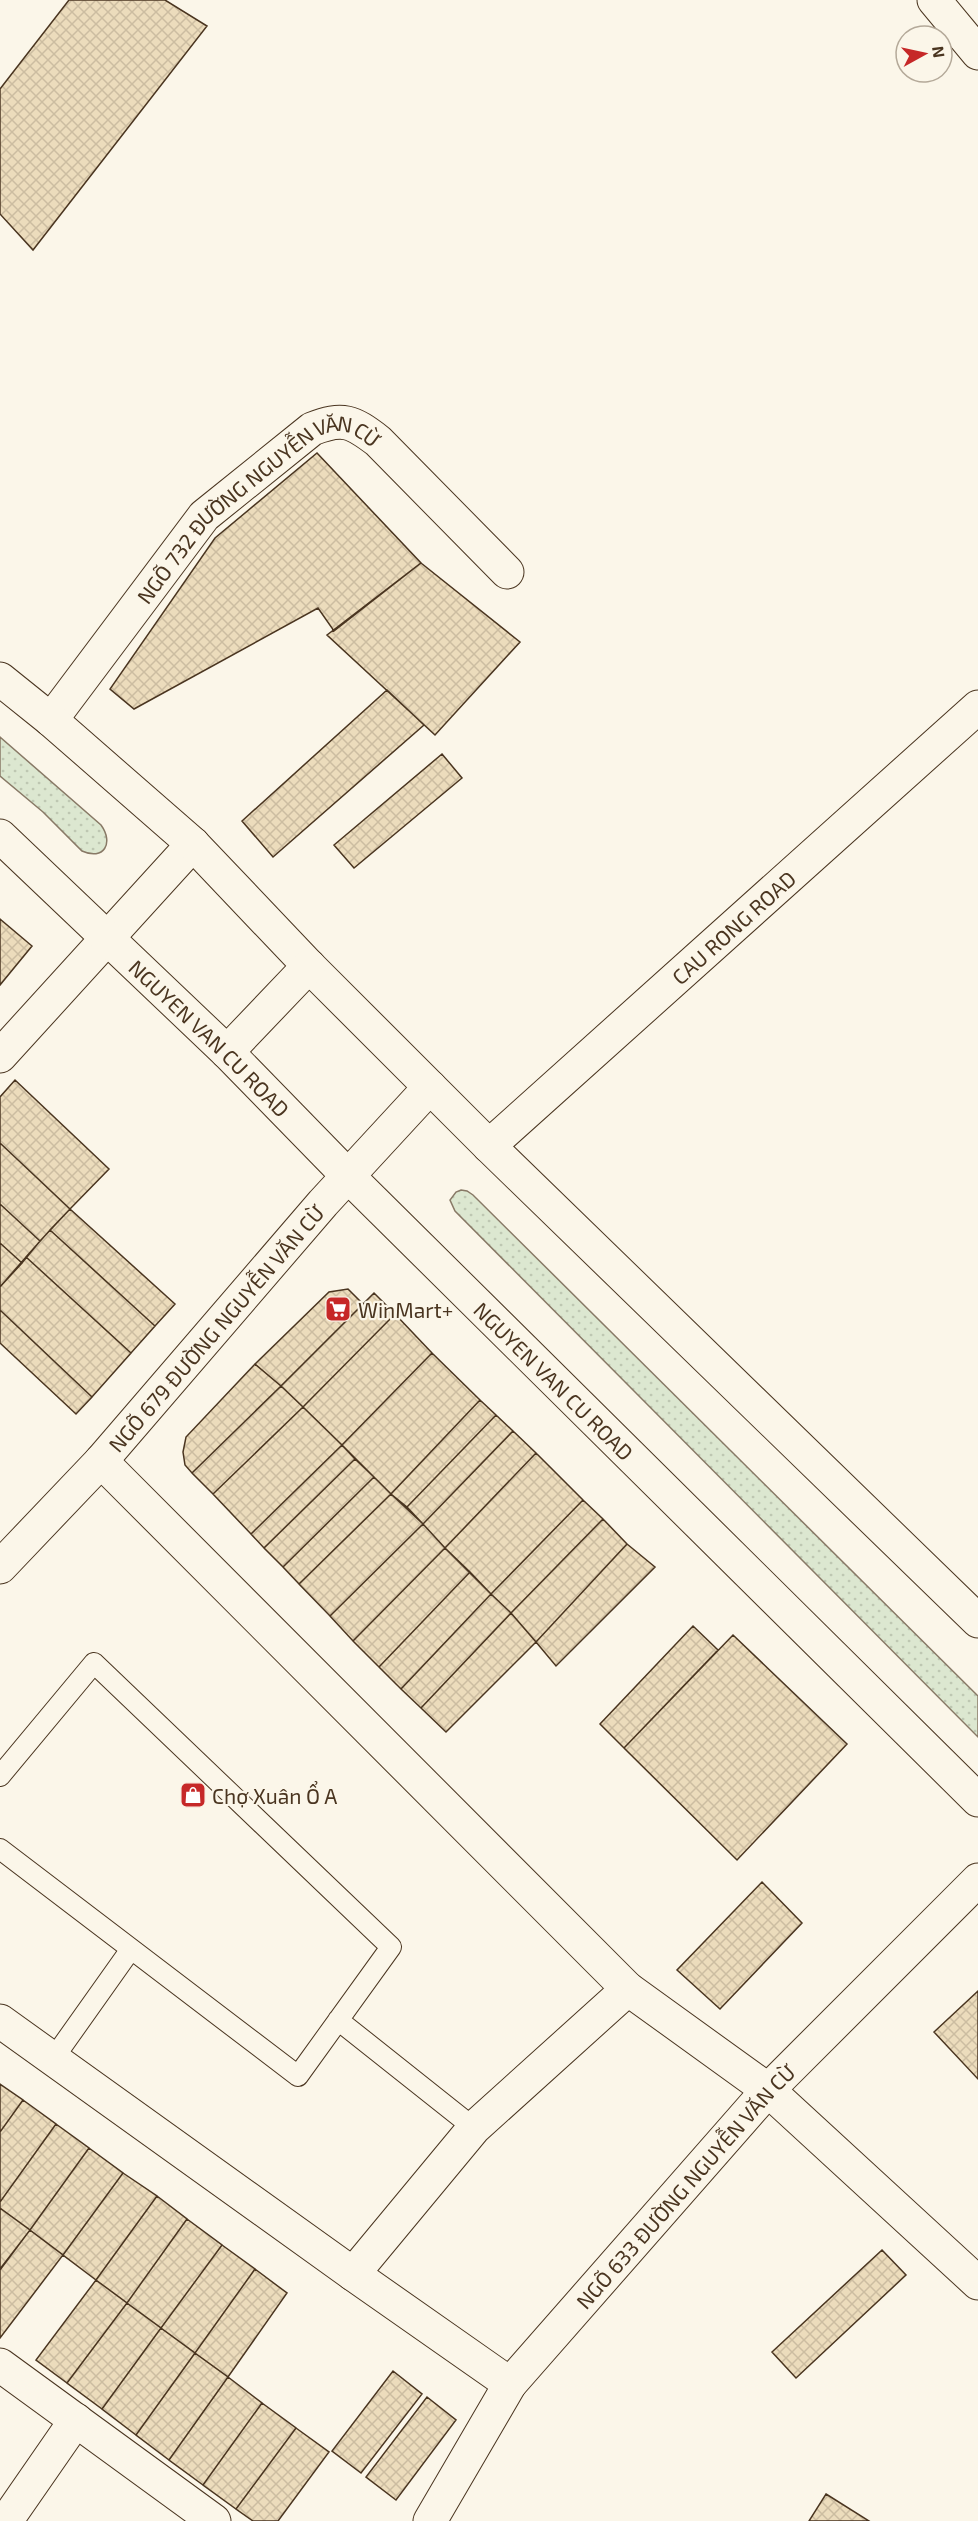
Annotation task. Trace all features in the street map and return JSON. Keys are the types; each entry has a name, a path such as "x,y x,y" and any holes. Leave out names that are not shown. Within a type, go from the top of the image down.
{"street":[{"path":"934,0 978,53"},
{"name":"NGÕ 732 ĐƯỜNG NGUYỄN VĂN CỪ","path":"51,720 204,516 312,429 333,421 357,426 378,441 507,572"},
{"path":"0,680 51,720 193,844 309,966 489,1146 978,1621"},
{"name":"CAU RONG ROAD","path":"489,1146 978,707"},
{"name":"NGUYEN VAN CU ROAD","path":"0,836 109,937 227,1052 348,1176 978,1800"},
{"path":"0,1056 193,844"},
{"path":"227,1052 309,966"},
{"name":"NGÕ 679 ĐƯỜNG NGUYỄN VĂN CỪ","path":"0,1567 101,1461 348,1176 430,1087"},
{"path":"101,1461 628,1989 768,2090 978,2283"},
{"name":"NGÕ 633 ĐƯỜNG NGUYỄN VĂN CỪ","path":"430,2521 510,2384 768,2090 978,1880"},
{"path":"353,2274 474,2128 628,1989"},
{"path":"0,2021 510,2384"},
{"path":"0,2365 205,2519"},
{"path":"6,2521 76,2420"}],"lane":[{"path":"0,1776 94,1663 391,1947 298,2076 0,1849"},
{"path":"53,2059 131,1949"},
{"path":"338,2020 474,2128"}],"green space":[{"path":"0,737 101,825 107,838 107,844 101,852 96,854 82,851 43,812 0,776"},
{"path":"461,1190 473,1195 978,1696 978,1737 455,1211 450,1200 456,1192"}],"building":[{"path":"69,0 165,0 207,26 33,250 0,214 0,89"},
{"path":"317,453 421,563 334,631 318,608 134,709 110,689 215,538"},
{"path":"421,563 520,642 435,735 327,635"},
{"path":"387,690 424,725 273,857 242,821"},
{"path":"442,754 462,778 354,868 334,845"},
{"path":"0,919 32,946 0,985"},
{"path":"15,1080 109,1169 70,1209 0,1143 0,1097"},
{"path":"0,1143 70,1209 40,1241 0,1204"},
{"path":"0,1204 40,1241 22,1263 0,1243"},
{"path":"70,1209 175,1304 155,1326 50,1230"},
{"path":"50,1230 155,1326 131,1353 26,1257"},
{"path":"0,1243 22,1263 0,1287"},
{"path":"26,1257 131,1353 92,1397 0,1310 0,1287"},
{"path":"348,1289 363,1304 281,1386 255,1364 329,1292"},
{"path":"374,1293 395,1314 303,1407 281,1386"},
{"path":"0,1310 92,1397 76,1414 0,1343"},
{"path":"395,1314 432,1353 342,1445 303,1407"},
{"path":"432,1353 480,1400 391,1494 342,1445"},
{"path":"255,1364 281,1386 192,1473 185,1465 183,1452 186,1437"},
{"path":"281,1386 303,1407 213,1494 192,1473"},
{"path":"480,1400 496,1415 407,1507 391,1494"},
{"path":"303,1407 342,1445 251,1534 213,1494"},
{"path":"496,1415 513,1431 423,1524 407,1507"},
{"path":"513,1431 536,1453 445,1548 423,1524"},
{"path":"342,1445 355,1459 264,1548 251,1534"},
{"path":"536,1453 583,1500 491,1594 445,1548"},
{"path":"355,1459 374,1477 283,1567 264,1548"},
{"path":"374,1477 391,1494 299,1584 283,1567"},
{"path":"391,1494 423,1524 330,1616 299,1584"},
{"path":"583,1500 603,1519 511,1613 491,1594"},
{"path":"603,1519 627,1544 536,1642 511,1613"},
{"path":"423,1524 445,1548 353,1641 330,1616"},
{"path":"627,1544 655,1567 556,1666 536,1642"},
{"path":"445,1548 470,1572 379,1667 353,1641"},
{"path":"470,1572 491,1594 401,1689 379,1667"},
{"path":"491,1594 511,1613 421,1708 401,1689"},
{"path":"511,1613 536,1642 446,1732 421,1708"},
{"path":"693,1626 718,1650 624,1748 600,1724"},
{"path":"733,1635 847,1744 737,1860 624,1748"},
{"path":"762,1882 802,1923 720,2009 677,1970"},
{"path":"978,1991 978,2079 934,2032"},
{"path":"0,2084 23,2100 0,2132"},
{"path":"23,2100 56,2124 0,2202 0,2132"},
{"path":"56,2124 89,2148 30,2230 0,2208 0,2202"},
{"path":"89,2148 123,2173 63,2255 30,2230"},
{"path":"123,2173 157,2196 96,2280 63,2255"},
{"path":"157,2196 187,2219 127,2303 96,2280"},
{"path":"0,2208 30,2230 0,2270"},
{"path":"187,2219 222,2245 161,2328 127,2303"},
{"path":"30,2230 63,2255 0,2338 0,2269"},
{"path":"222,2245 255,2269 195,2353 161,2328"},
{"path":"882,2250 906,2275 796,2378 772,2352"},
{"path":"255,2269 287,2293 228,2377 195,2353"},
{"path":"96,2280 127,2303 67,2383 36,2360"},
{"path":"127,2303 161,2328 102,2409 67,2383"},
{"path":"161,2328 195,2353 136,2435 102,2409"},
{"path":"195,2353 228,2377 169,2460 136,2435"},
{"path":"393,2371 422,2394 361,2473 332,2451"},
{"path":"228,2377 262,2403 203,2485 169,2460"},
{"path":"427,2397 456,2420 396,2500 366,2477"},
{"path":"262,2403 296,2428 236,2509 203,2485"},
{"path":"296,2428 329,2452 278,2521 253,2521 236,2509"},
{"path":"826,2494 869,2521 809,2521"}],"place":[{"name":"WinMart+","path":"338,1309"},
{"name":"Chợ Xuân Ổ A","path":"193,1795"}]}
